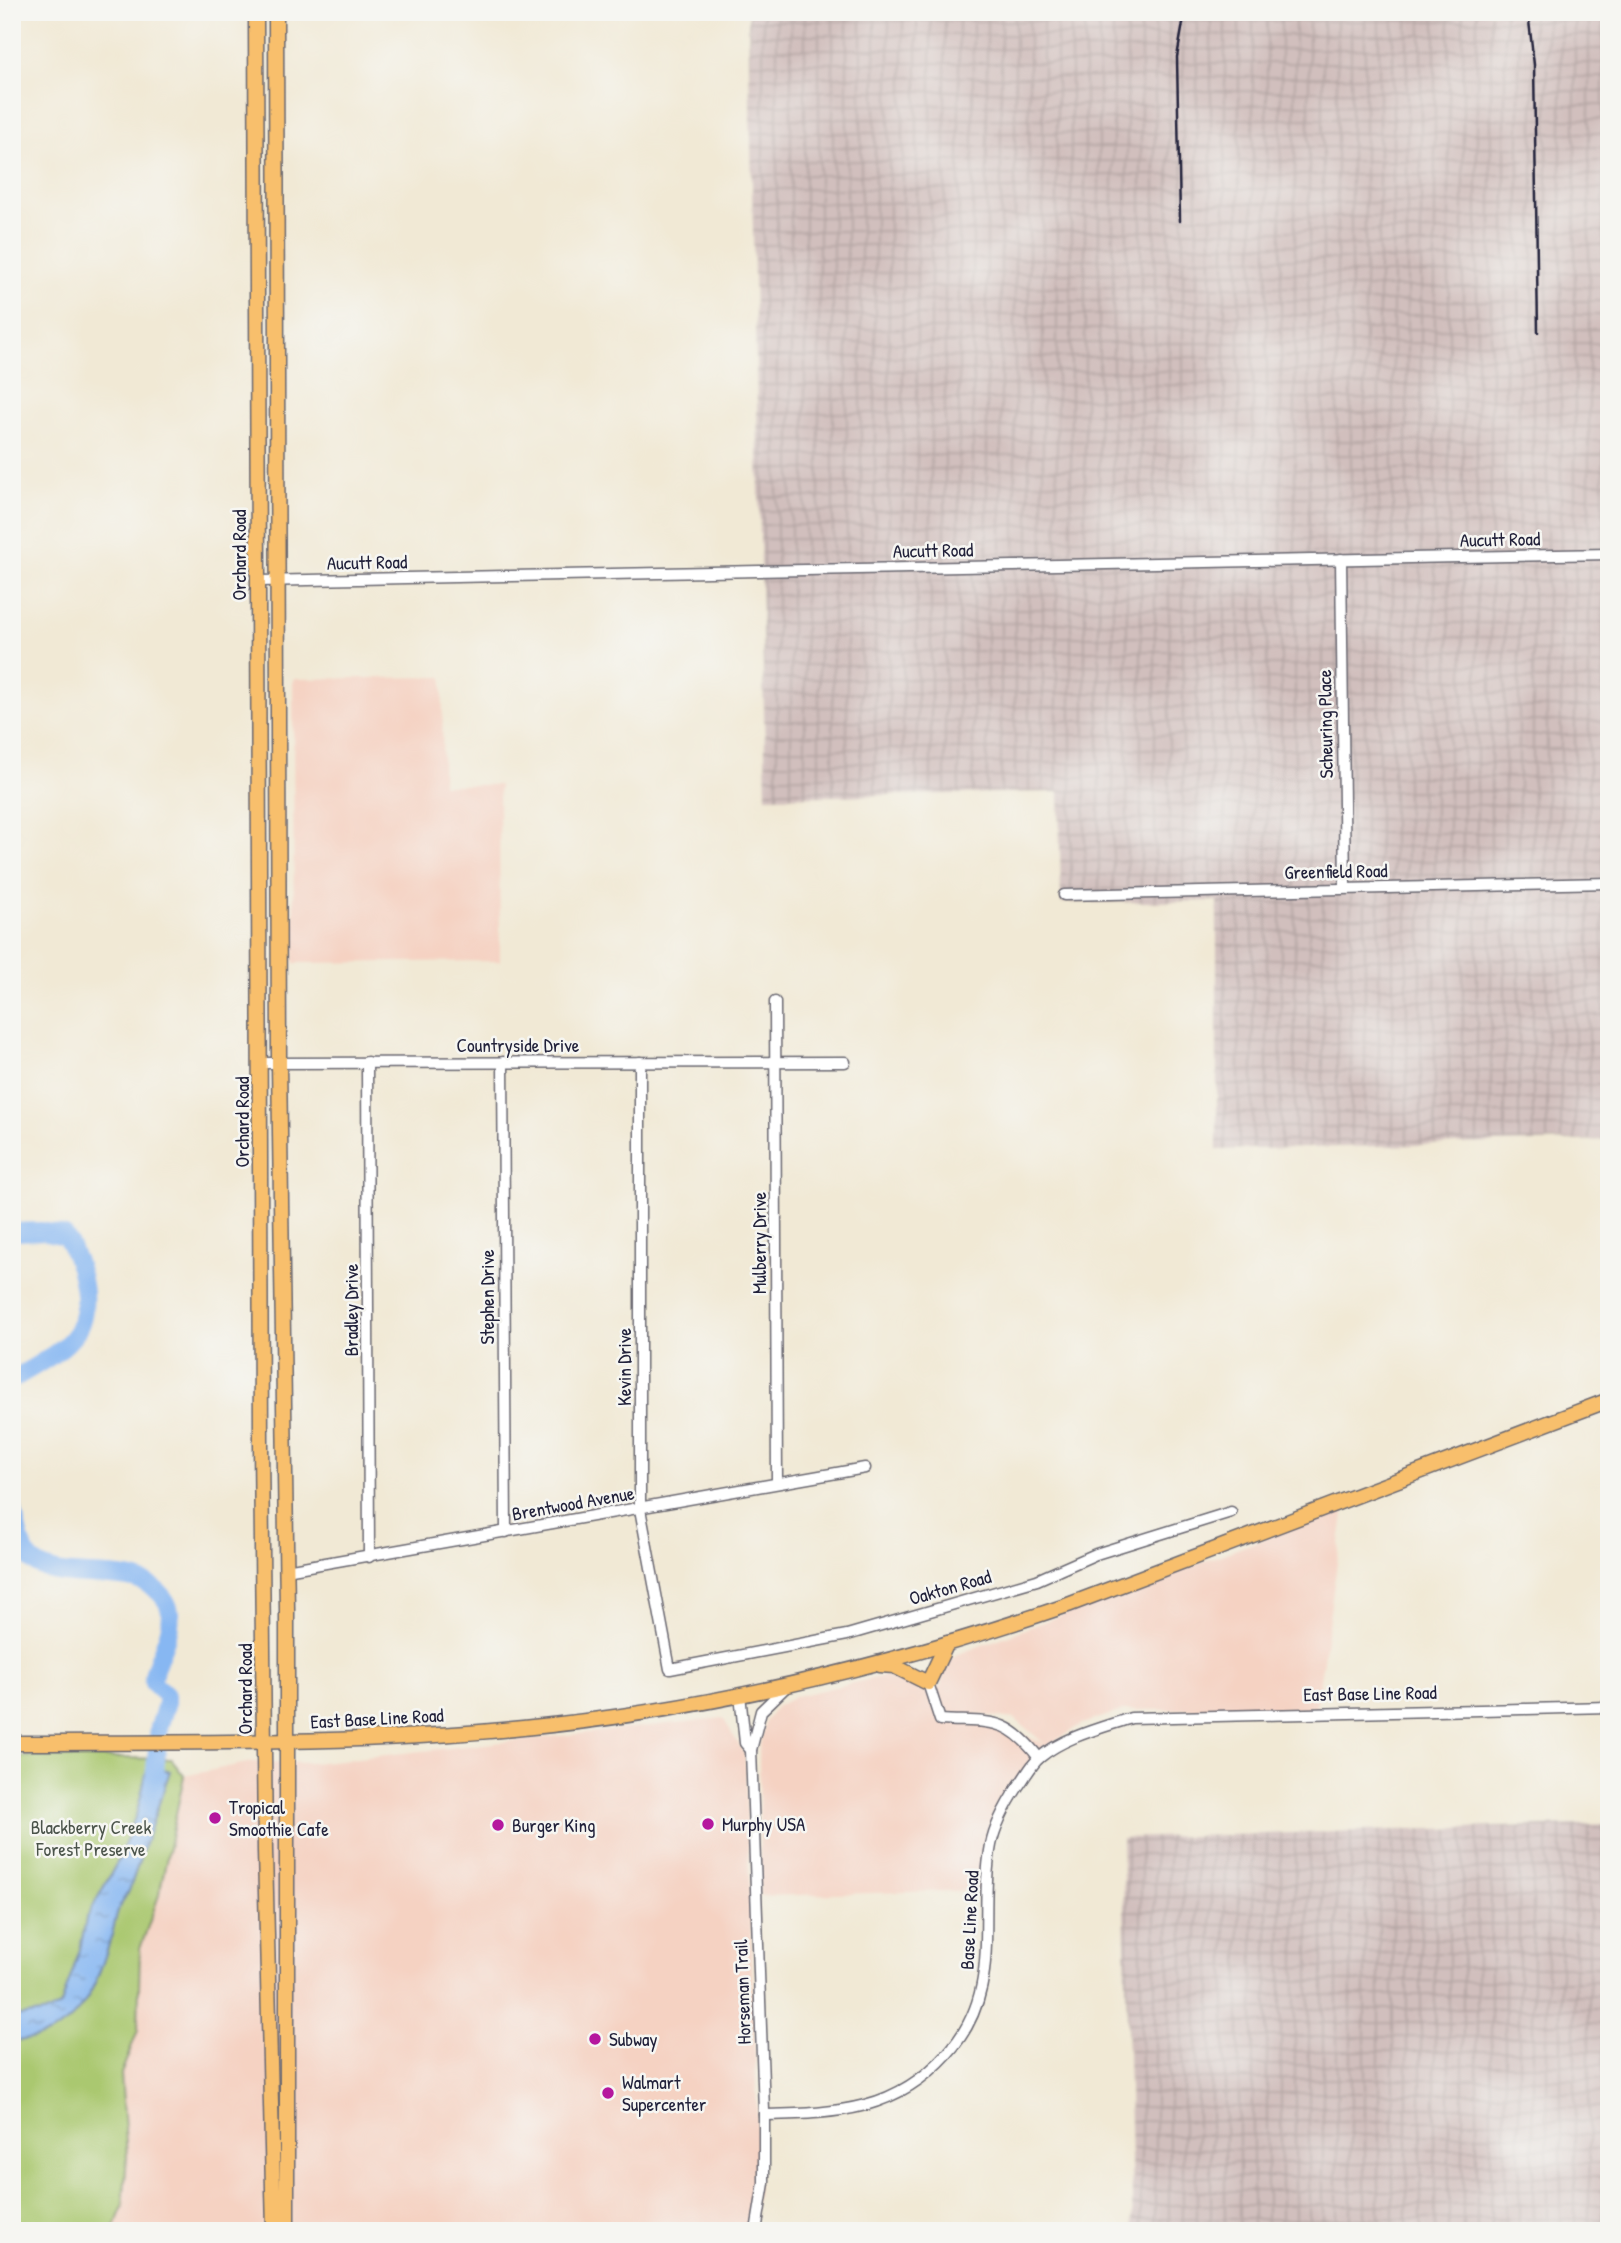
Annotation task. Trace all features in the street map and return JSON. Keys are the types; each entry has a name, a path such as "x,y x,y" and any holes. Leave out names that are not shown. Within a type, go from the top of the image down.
{"main road":[{"name":"Orchard Road","path":"256,12 264,1742 274,2231"},
{"name":"Orchard Road","path":"276,12 280,581 279,1063 286,1570 288,2231"},
{"name":"East Base Line Road","path":"12,1743 264,1742 429,1736 526,1728 788,1685 947,1643 1069,1605 1609,1400"},
{"path":"869,1665 894,1666 928,1683 947,1643"}],"street":[{"name":"Aucutt Road","path":"259,581 1609,554"},
{"name":"Scheuring Place","path":"1341,559 1345,888"},
{"name":"Greenfield Road","path":"1063,895 1609,883"},
{"name":"Mulberry Drive","path":"775,1002 777,1483"},
{"name":"Bradley Drive","path":"368,1062 369,1557"},
{"name":"Stephen Drive","path":"503,1062 506,1532"},
{"name":"Kevin Drive","path":"640,1062 640,1509 670,1668"},
{"name":"Countryside Drive","path":"261,1063 845,1062"},
{"name":"Brentwood Avenue","path":"286,1570 866,1468"},
{"name":"Oakton Road","path":"670,1668 859,1632 1037,1580 1096,1553 1231,1512"},
{"path":"928,1683 940,1720 983,1721 1016,1730 1039,1758"},
{"name":"Horseman Trail","path":"756,2231 764,2183 764,2115 751,1750 761,1712 788,1685"},
{"name":"Horseman Trail","path":"740,1694 745,1742 751,1750"},
{"name":"East Base Line Road","path":"1131,1718 1609,1707"},
{"name":"Base Line Road","path":"764,2115 859,2108 899,2095 932,2071 958,2042 983,1988 991,1844 1006,1805 1039,1758 1086,1732 1131,1718"}],"shaded area":[{"path":"748,12 1609,12 1609,1140 1217,1150 1217,901 1061,903 1059,792 766,797"},
{"path":"443,677 442,785 499,785 500,961 294,963 293,679"},
{"path":"1345,1508 1316,1708 1124,1710 1082,1724 1047,1746 1003,1803 990,1828 983,1858 983,1890 760,1896 759,1749 765,1722 776,1707 796,1696 897,1673 941,1688 942,1669 956,1655","holes":["973,1714 1015,1719 1045,1744"]},
{"path":"723,1718 745,1755 759,2175 755,2209 748,2231 113,2231 123,2206 127,2157 121,2074 138,2030 140,1949 159,1895 184,1776 252,1762 313,1763"},
{"path":"1609,1824 1609,2231 1133,2231 1122,1838"}],"green space":[{"name":"Blackberry Creek Forest Preserve","path":"12,1756 171,1759 184,1776 159,1895 140,1949 138,2030 121,2074 127,2157 123,2206 113,2231 12,2231"}],"water":[{"path":"147,1770 170,1771 129,1891 119,1908 96,1980 78,2011 66,2023 52,2032 34,2038 12,2041 12,2017 50,2012 61,2005 80,1949 86,1919 119,1859 137,1812"}],"waterway":[{"path":"12,1232 42,1231 65,1236 81,1273 84,1302 79,1328 66,1345 12,1380"},
{"path":"12,1504 25,1551 35,1563 66,1574 122,1577 139,1581 154,1588 166,1601 170,1622 153,1675 153,1683 166,1695 166,1705 159,1727 153,1793"}],"railway":[{"path":"1180,221 1177,57 1185,12"},
{"path":"1528,12 1534,65 1538,332"}],"place":[{"name":"Tropical Smoothie Cafe","path":"215,1818"},
{"name":"Murphy USA","path":"708,1824"},
{"name":"Burger King","path":"498,1825"},
{"name":"Subway","path":"595,2039"},
{"name":"Walmart Supercenter","path":"608,2093"}]}
